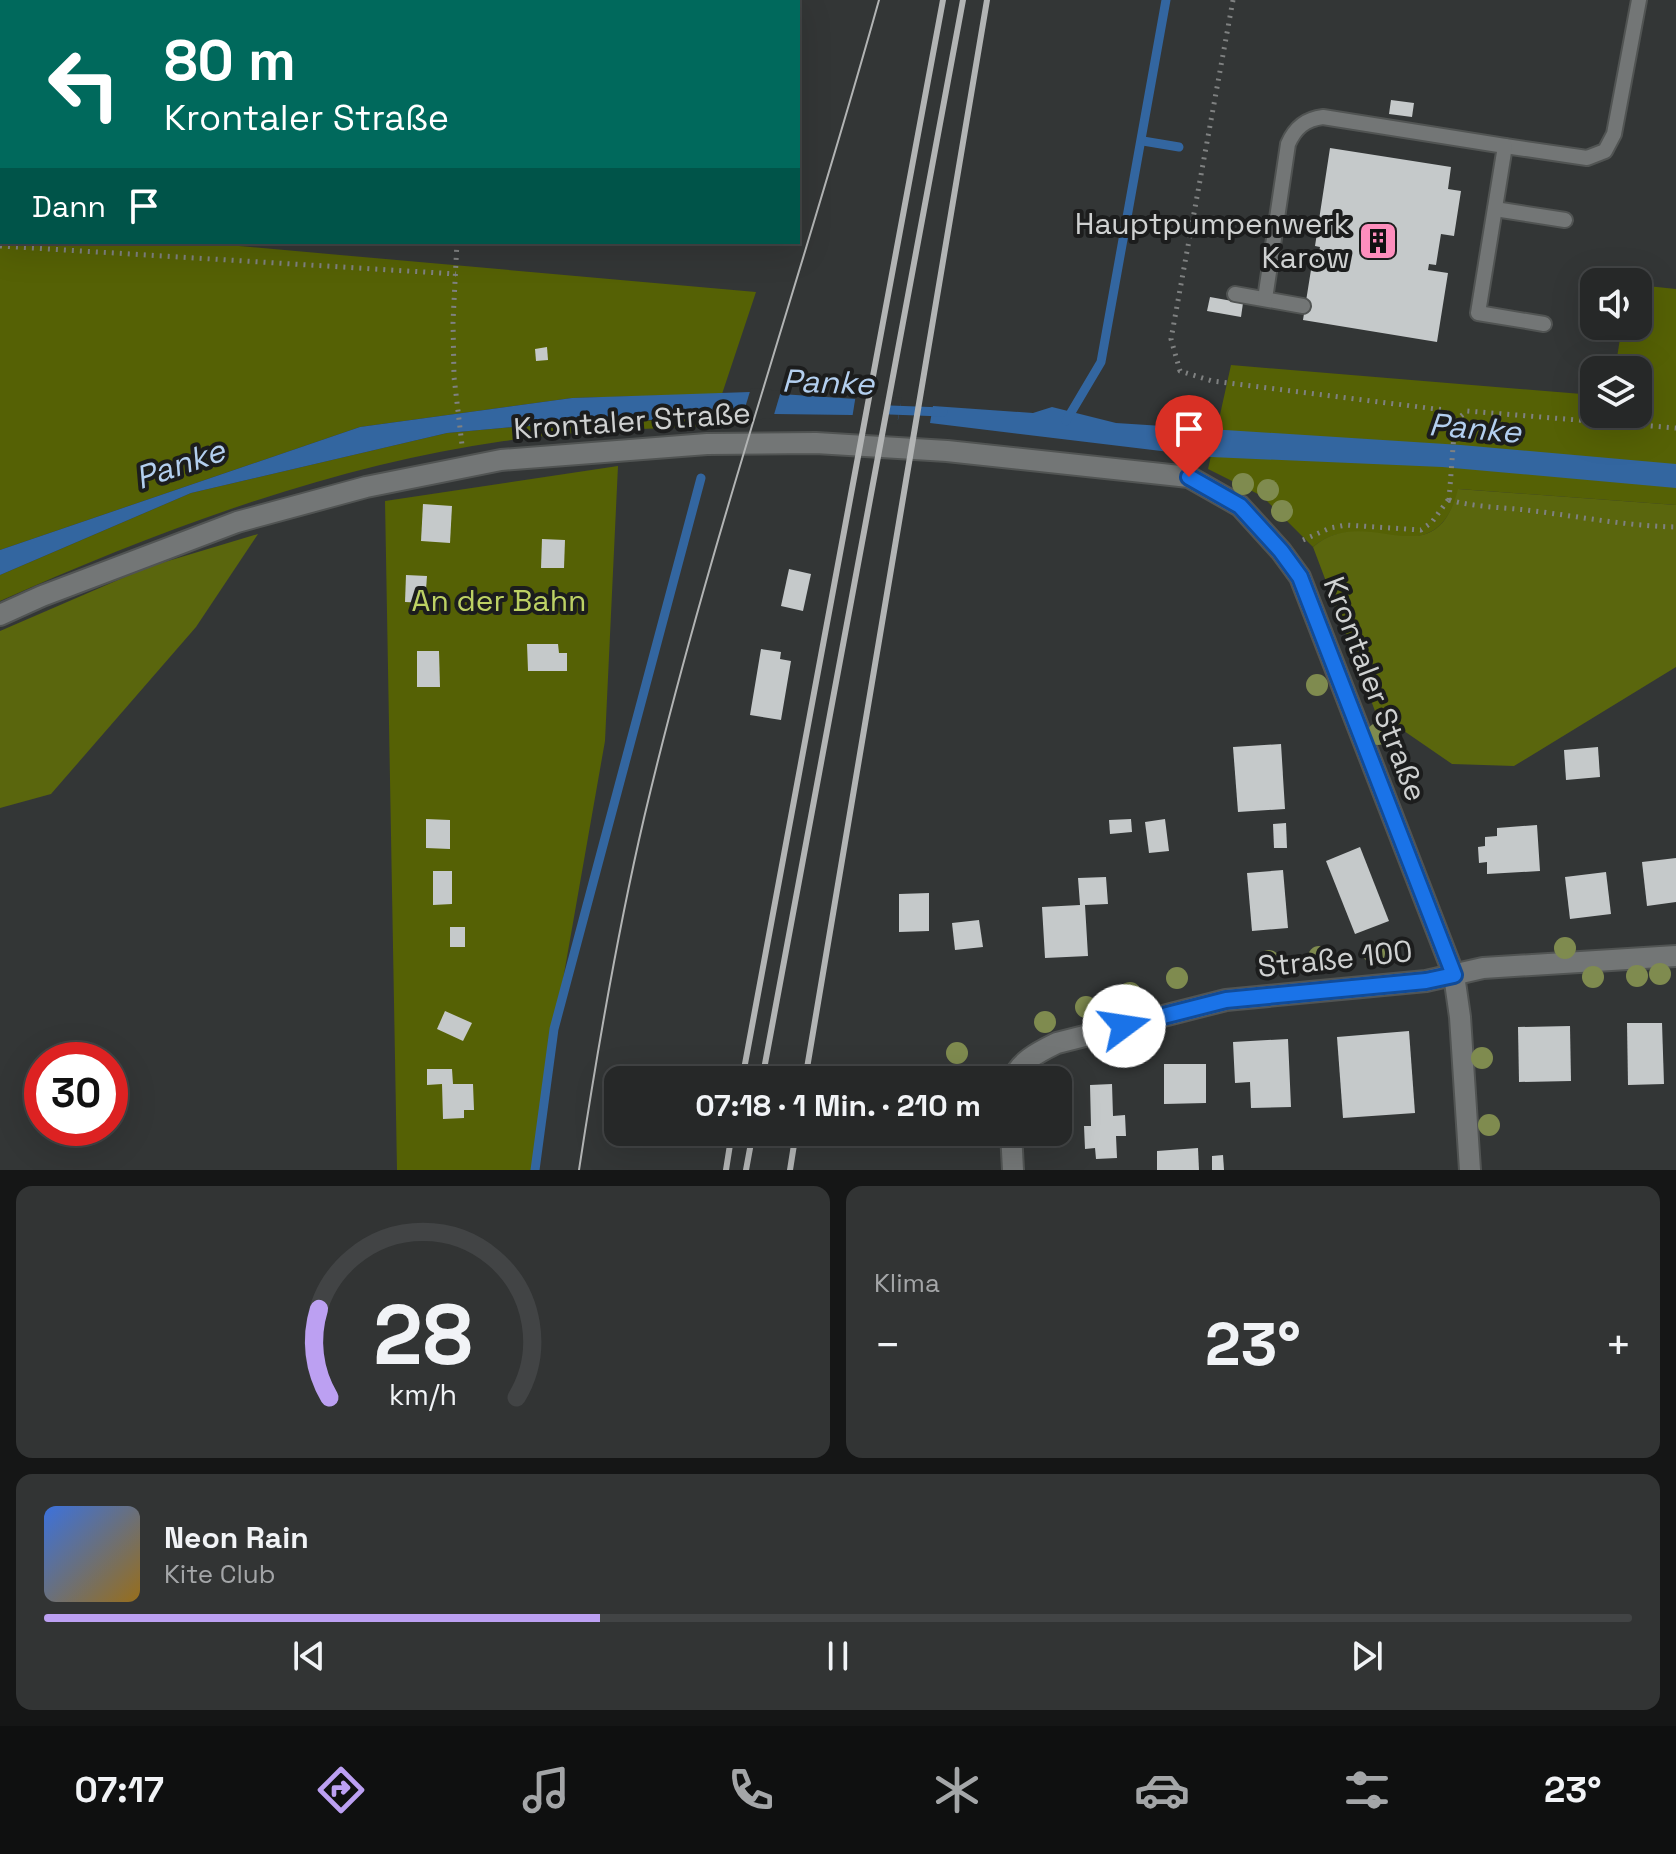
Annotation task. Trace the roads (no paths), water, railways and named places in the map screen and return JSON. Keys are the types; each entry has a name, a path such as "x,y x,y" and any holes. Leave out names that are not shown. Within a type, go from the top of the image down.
{"street":[{"name":"Krontaler Straße","path":"0,615 56,590 237,522 366,487 501,460 707,444 816,443 947,451 1189,477 1240,506 1300,577 1454,975 1460,1017 1470,1170"},
{"name":"Straße 100","path":"1024,1066 1035,1054 1057,1043 1226,1000 1426,981 1483,968 1676,956"},
{"path":"1012,1146 1013,1170"}],"lane":[{"path":"1265,299 1288,144 1306,121 1323,117 1587,158 1605,151 1614,134 1639,0"},
{"path":"1505,146 1478,313 1544,324"},
{"path":"1495,209 1565,220"},
{"path":"1235,294 1303,306"}],"water":[{"path":"750,392 901,402 898,420 852,415 775,414 524,426 447,433 191,493 0,575 0,550 360,427 572,398"},
{"path":"933,406 1033,413 1052,407 1116,423 1461,445 1676,464 1676,488 1442,467 1211,457 930,423"}],"waterway":[{"path":"1066,421 1101,362 1166,0"},
{"path":"1143,141 1179,147"},
{"name":"Panke","path":"890,410 943,412"},
{"path":"535,1170 554,1029 701,478"}],"tram line":[{"path":"579,1170 625,905 670,715 697,612 879,0"}],"railway":[{"path":"745,1066 943,0"},
{"path":"765,1066 963,0"},
{"path":"807,1066 987,0"},
{"path":"726,1170 730,1146"},
{"path":"746,1170 750,1146"},
{"path":"790,1170 794,1146"}],"place":[{"name":"Hauptpumpenwerk Karow","path":"1378,241"}],"park label":[{"name":"An der Bahn","path":"499,601"}]}
